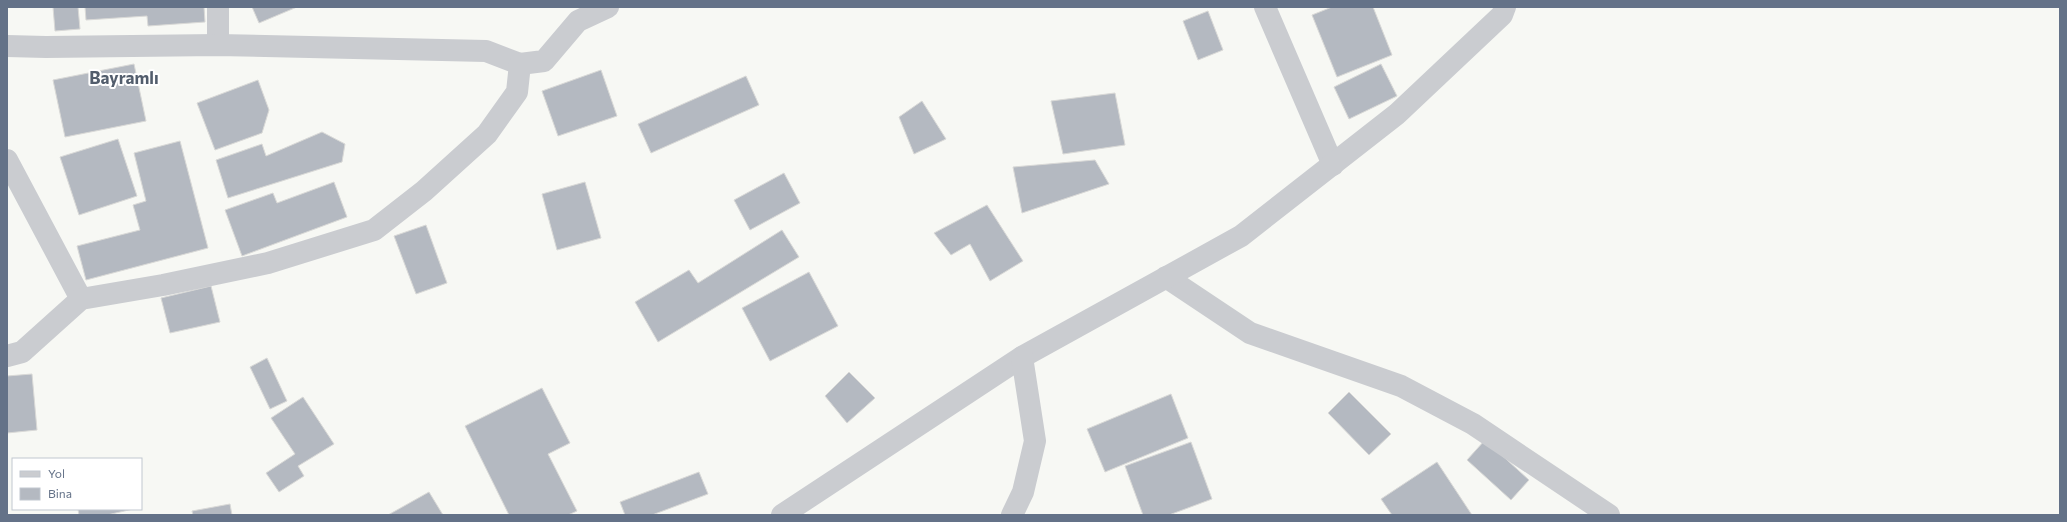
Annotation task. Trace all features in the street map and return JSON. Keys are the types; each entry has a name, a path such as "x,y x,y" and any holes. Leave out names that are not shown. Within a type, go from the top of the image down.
{"street":[{"path":"218,7 218,45"},
{"path":"7,46 218,45 486,51 520,64 544,61 578,21 608,7"},
{"path":"1265,7 1333,165"},
{"path":"782,515 1022,357 1241,236 1397,114 1502,15 1505,7"},
{"path":"7,356 22,352 81,299 164,285 268,263 374,230 424,191 487,134 517,92 520,64"},
{"path":"7,160 81,299"},
{"path":"1166,277 1250,334 1401,386 1473,424 1609,515"},
{"path":"1012,515 1023,492 1035,441 1022,357"}],"building":[{"path":"53,7 78,7 80,29 55,31"},
{"path":"85,7 204,7 205,22 148,26 147,16 86,20"},
{"path":"252,7 297,7 259,23"},
{"path":"1332,7 1373,7 1392,55 1337,77 1312,15"},
{"path":"1208,11 1223,50 1198,60 1183,21"},
{"path":"134,64 146,121 65,137 53,80"},
{"path":"1381,64 1397,96 1349,119 1334,87"},
{"path":"601,70 617,116 558,136 542,91"},
{"path":"746,76 759,105 651,153 638,124"},
{"path":"258,80 269,110 262,133 215,150 197,103"},
{"path":"1115,93 1125,145 1063,154 1051,101"},
{"path":"922,101 946,139 914,154 899,117"},
{"path":"322,132 345,144 342,162 228,198 216,160 262,144 266,156"},
{"path":"118,139 137,196 79,215 60,157"},
{"path":"180,141 208,248 86,280 77,246 140,230 133,205 146,201 134,153"},
{"path":"1095,160 1109,184 1022,213 1013,167"},
{"path":"784,173 800,203 750,230 734,200"},
{"path":"334,182 347,217 242,256 225,210 273,193 277,203"},
{"path":"585,182 601,238 557,250 542,194"},
{"path":"987,205 1023,261 990,281 970,244 951,255 934,233"},
{"path":"426,225 447,283 416,294 394,236"},
{"path":"782,230 799,257 658,342 635,302 689,270 698,283"},
{"path":"809,272 838,326 770,361 742,308"},
{"path":"211,286 220,322 170,333 161,298"},
{"path":"267,358 287,401 270,409 250,367"},
{"path":"849,372 875,398 847,423 825,396"},
{"path":"32,374 37,430 7,433 7,376"},
{"path":"542,388 570,443 548,454 577,511 568,515 509,515 465,426"},
{"path":"1349,392 1391,434 1369,455 1328,413"},
{"path":"1171,394 1188,438 1105,472 1087,429"},
{"path":"303,397 334,444 298,466 304,476 279,492 266,473 295,454 271,418"},
{"path":"1485,440 1529,480 1511,500 1467,460"},
{"path":"1191,442 1212,499 1169,515 1143,515 1125,466"},
{"path":"1437,462 1472,515 1392,515 1381,499"},
{"path":"699,472 708,494 652,515 625,515 620,502"},
{"path":"429,492 443,515 388,515"},
{"path":"230,504 232,515 193,515 192,511"},
{"path":"78,510 129,510 107,515 79,515"}],"district":[{"name":"Bayramlı","path":"124,78"}]}
